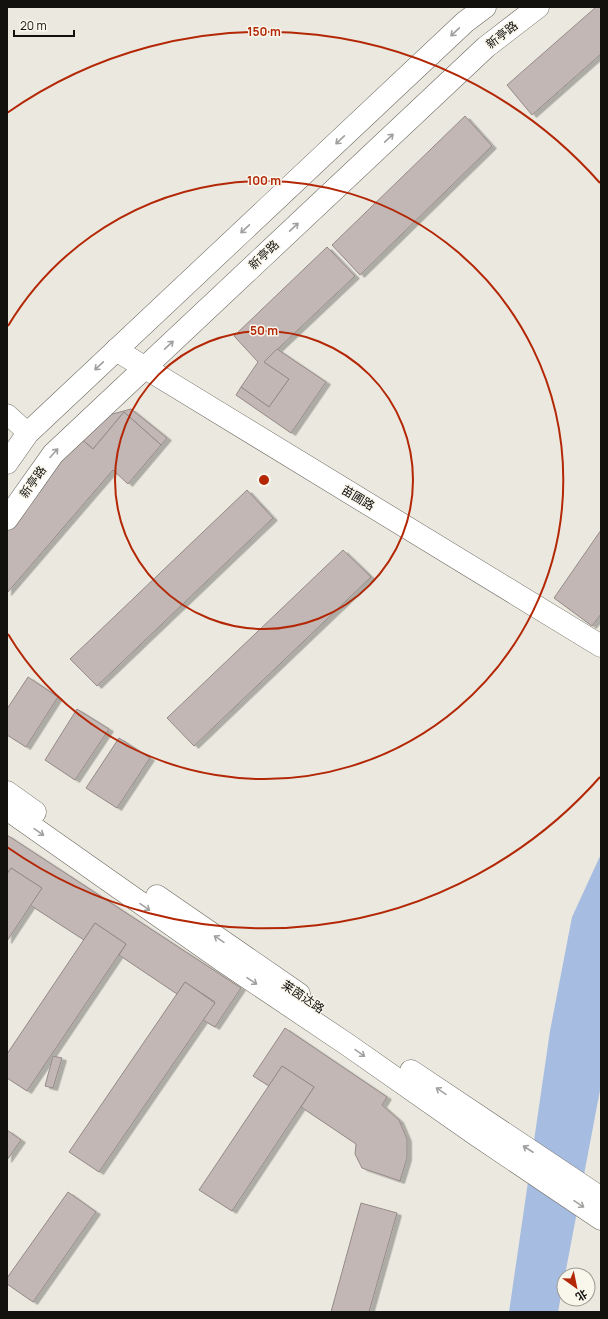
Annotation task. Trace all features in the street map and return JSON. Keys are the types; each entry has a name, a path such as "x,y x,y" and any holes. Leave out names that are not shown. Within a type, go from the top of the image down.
{"main road":[{"path":"7,463 28,433 465,22 485,7"},
{"name":"新亭路","path":"7,519 52,454 486,47 538,7"},
{"name":"苗圃路","path":"116,350 601,646"},
{"name":"莱茵达路","path":"7,792 156,896 474,1124 559,1180 601,1198"},
{"path":"7,809 223,961 348,1045 474,1124"},
{"path":"559,1180 601,1219"}],"street":[{"path":"7,414 28,433"}],"water":[{"path":"601,854 601,1085 567,1267 556,1267 556,1307 559,1307 558,1312 509,1312 550,1031 572,917"}],"building":[{"path":"596,7 601,7 601,54 532,115 507,85"},
{"path":"465,116 492,146 360,275 332,245"},
{"path":"327,247 355,276 264,362 289,379 269,407 241,387 258,362 234,336"},
{"path":"277,349 326,382 291,433 236,395 241,387 269,407 289,379 264,362"},
{"path":"131,409 167,438 161,445 124,412 93,449 79,437 94,419"},
{"path":"124,412 161,445 128,484 113,470 7,593 7,520 79,437 93,449"},
{"path":"247,490 273,518 97,686 70,659"},
{"path":"601,530 601,614 592,626 554,598"},
{"path":"343,550 371,577 194,746 167,718"},
{"path":"28,677 58,697 26,747 7,735 7,709"},
{"path":"77,709 109,729 75,780 45,760"},
{"path":"119,738 150,758 117,808 86,788"},
{"path":"7,835 241,988 215,1027 203,1020 215,1002 185,982 177,994 119,955 126,944 95,923 84,940 30,905 42,888 11,868 7,874"},
{"path":"11,868 42,888 7,941 7,874"},
{"path":"95,923 126,944 27,1091 7,1078 7,1054"},
{"path":"185,982 215,1003 99,1172 69,1152"},
{"path":"285,1028 387,1097 382,1105 399,1120 407,1139 407,1158 400,1181 362,1168 355,1154 356,1144 301,1107 314,1087 282,1066 269,1086 253,1076"},
{"path":"53,1056 62,1058 53,1088 45,1086"},
{"path":"282,1066 314,1087 232,1211 199,1190"},
{"path":"7,1130 21,1140 7,1160"},
{"path":"68,1192 96,1212 33,1302 7,1284 7,1278"},
{"path":"361,1203 397,1213 369,1312 331,1312"}]}
